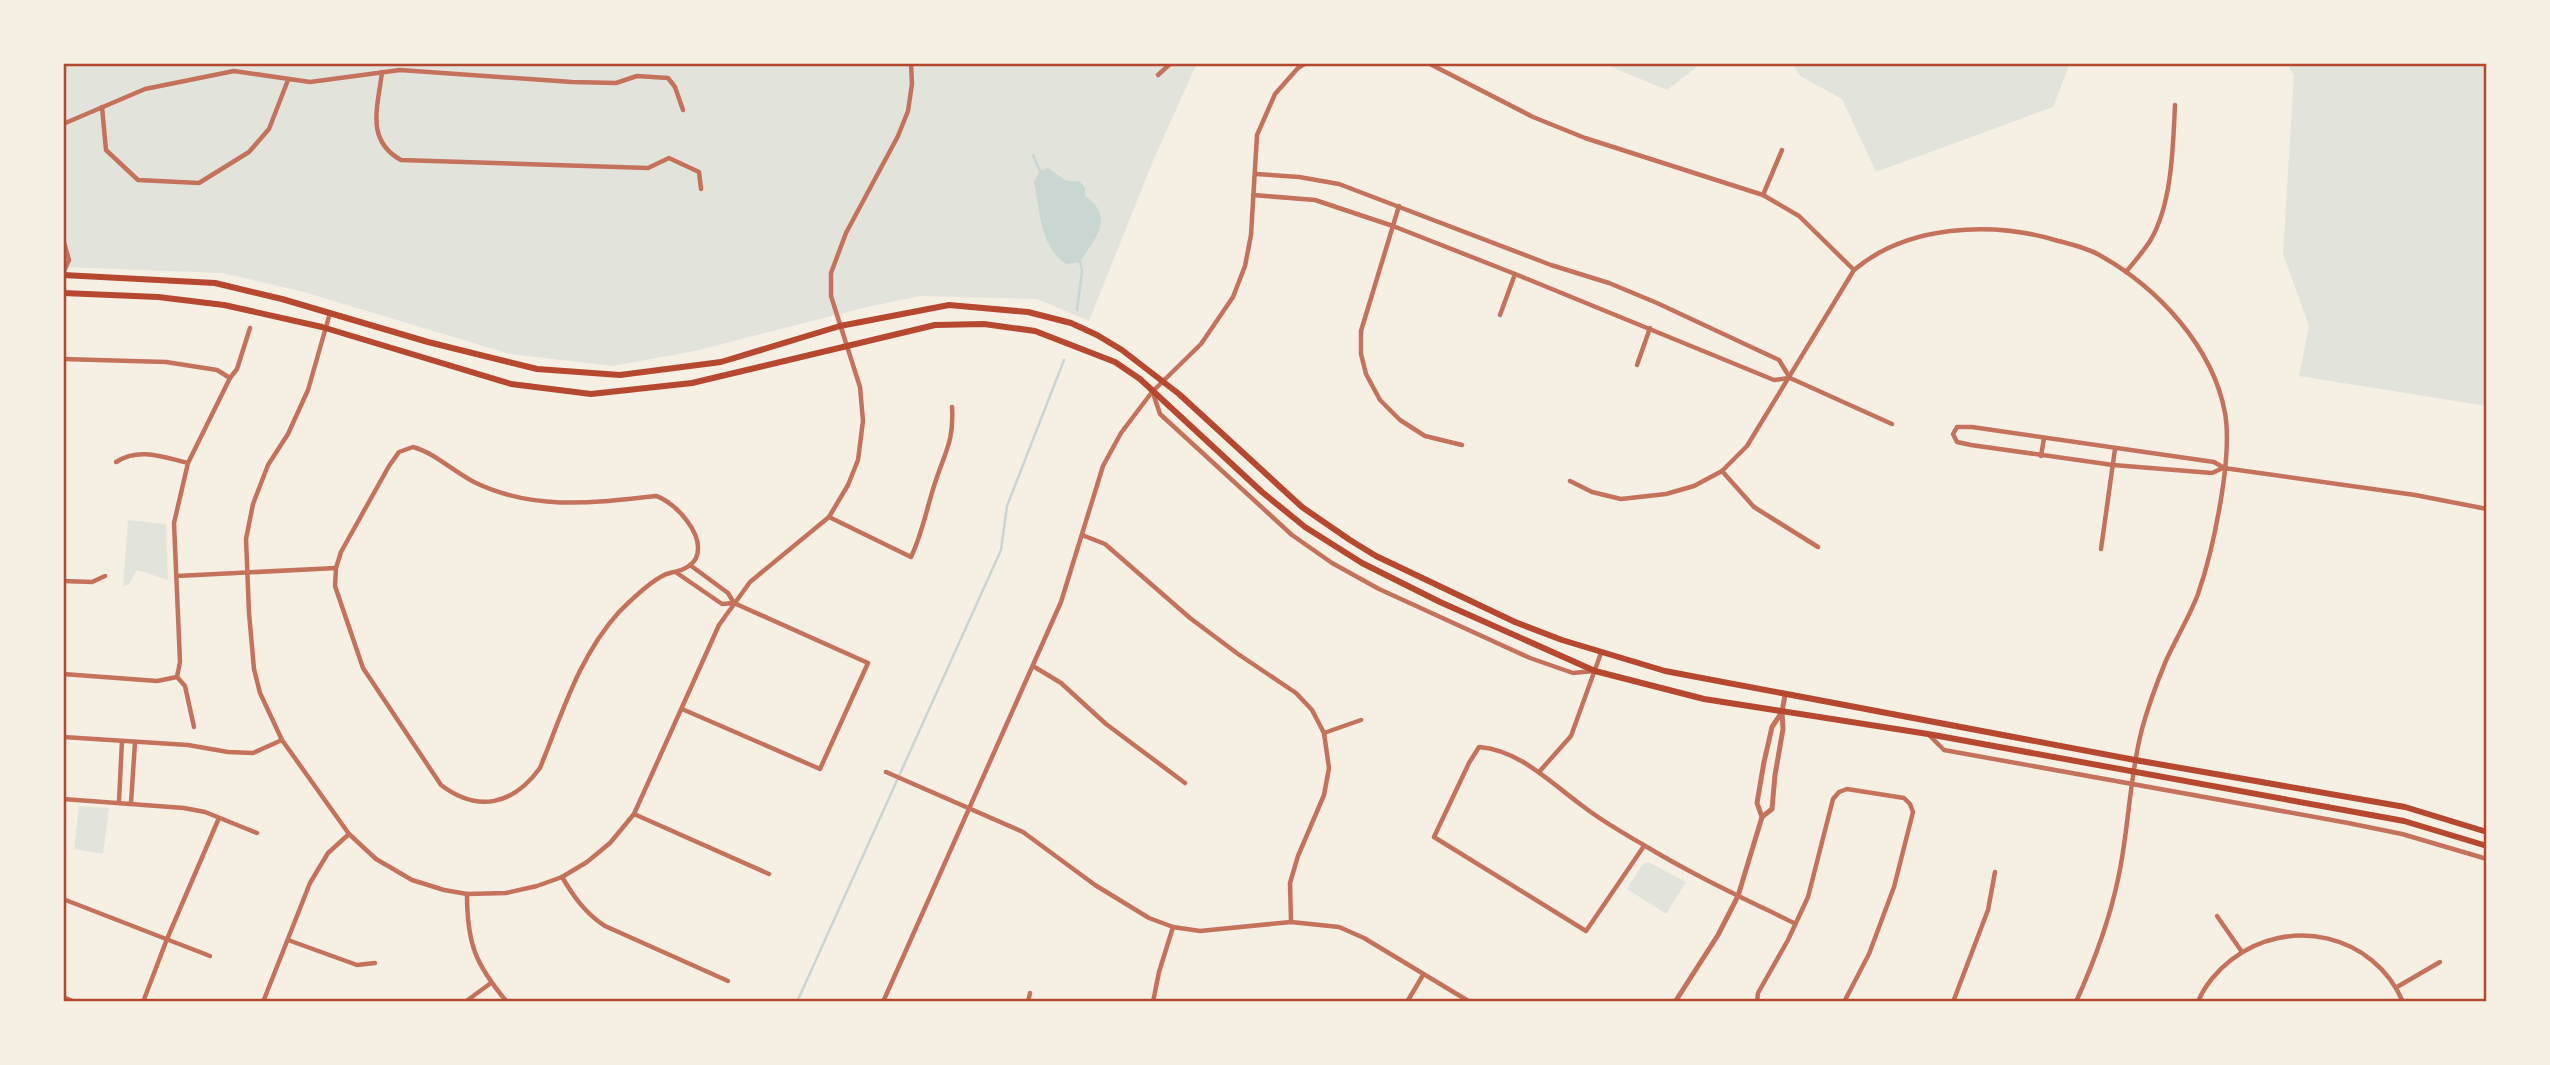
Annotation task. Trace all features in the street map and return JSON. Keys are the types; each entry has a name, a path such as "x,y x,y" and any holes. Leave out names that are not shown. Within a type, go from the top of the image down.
{"main road":[{"path":"63,274 215,283 537,369 620,375 721,362 840,326 949,305 1028,312 1070,323 1097,335 1162,381 1302,507 1376,556 1515,622 1601,653 1665,671 1785,695 2405,807 2487,832"},
{"path":"63,292 158,297 224,305 327,329 511,384 591,394 692,383 935,325 984,324 1035,331 1115,362 1140,379 1262,492 1305,527 1362,563 1440,602 1595,671 1704,699 1928,734 2133,774 2404,821 2487,846"}],"street":[{"path":"330,313 308,390 288,434 268,465 253,504 246,539 254,669 260,693 282,740 349,834 376,859 412,880 467,894 506,893 562,877 587,862 610,843 635,814 719,625 734,603 750,582 829,517 848,485 858,460 863,422 860,387 831,296 831,273 846,233 898,136 908,111 912,84 911,63"},
{"path":"1158,75 1171,63"},
{"path":"883,1002 1061,602 1102,466 1121,433 1152,392 1201,344 1233,297 1245,266 1249,245 1257,135 1275,94 1298,68 1306,63"},
{"path":"1428,63 1533,117 1585,138 1763,195 1799,216 1854,270"},
{"path":"63,124 145,89 234,71 310,82 400,70 605,83 616,83 637,76 668,78 675,87 684,110"},
{"path":"382,72 376,125 380,141 388,153 401,160 648,168 669,158 699,172 701,189"},
{"path":"102,107 106,150 138,180 199,183 249,152 268,129 288,80"},
{"path":"2126,272 2151,239 2164,203 2173,156 2175,105"},
{"path":"1763,195 1782,150"},
{"path":"1256,174 1299,177 1339,184 1657,303 1779,360 1790,378"},
{"path":"1253,195 1315,200 1393,226 1774,380 1790,378 1892,424"},
{"path":"1399,206 1361,331 1366,374 1380,400 1400,421 1425,436 1462,445"},
{"path":"1570,481 1592,492 1621,499 1666,494 1694,486 1722,471 1747,446 1854,270 1881,250 1915,239 1951,231 1986,229 2017,231 2054,239 2099,254 2126,272 2173,313 2210,368 2225,412 2227,441 2224,468 2207,566 2197,598 2165,663 2148,706 2135,760 2118,879 2096,958 2076,1002"},
{"path":"63,239 69,260 63,274"},
{"path":"1500,315 1516,274"},
{"path":"177,677 180,662 174,523 188,463 237,369 250,328"},
{"path":"1637,365 1650,328"},
{"path":"63,359 166,362 217,370 230,378"},
{"path":"1152,392 1160,414 1292,535 1332,563 1379,589 1530,658 1573,673 1595,671"},
{"path":"829,517 911,557 923,531 936,480 950,447 952,407"},
{"path":"2224,468 2212,473 2041,456 1961,443 1953,434 1957,427 1964,426 2214,462 2224,468 2415,495 2487,509"},
{"path":"2041,456 2044,438"},
{"path":"413,447 425,451 475,482 525,500 565,504 656,496 663,498 671,503 696,538 697,556 690,565 677,573 660,577 619,613 588,654 540,768 531,781 500,801 469,802 455,796 441,785 363,668 335,586 341,552 389,466 399,452 413,447"},
{"path":"2101,549 2115,449"},
{"path":"116,462 126,455 142,453 188,463"},
{"path":"1722,471 1754,506 1818,547"},
{"path":"1082,536 1105,544 1190,618 1296,693 1312,710 1324,733 1329,768 1324,795 1298,856 1290,883 1291,922"},
{"path":"690,565 728,593 734,603"},
{"path":"177,576 337,568"},
{"path":"677,573 722,604 734,603 868,663 820,769 682,709"},
{"path":"63,581 92,582 105,576"},
{"path":"1539,772 1571,736 1601,653"},
{"path":"1033,666 1061,683 1106,724 1185,783"},
{"path":"63,674 157,681 177,677"},
{"path":"177,677 185,686 194,727"},
{"path":"1675,1002 1718,935 1738,896 1762,817 1772,809 1785,695"},
{"path":"1762,817 1757,803 1764,762 1772,727 1782,712"},
{"path":"1324,733 1361,720"},
{"path":"1928,734 1944,750 2403,834 2487,859"},
{"path":"63,737 188,745 253,753 282,740"},
{"path":"119,802 122,741"},
{"path":"131,803 135,742"},
{"path":"1644,846 1586,930 1434,837 1479,747 1495,748 1539,772 1585,808 1644,846 1794,923"},
{"path":"887,772 1023,832 1095,885 1149,918 1173,927 1200,931 1291,922 1339,927 1364,938 1470,1002"},
{"path":"1757,1002 1758,993 1788,940 1808,897 1833,799 1839,792 1847,789 1903,798 1910,804 1913,812 1894,887 1869,954 1844,1002"},
{"path":"63,799 194,810 257,833"},
{"path":"635,814 769,874"},
{"path":"143,1002 219,818"},
{"path":"263,1002 310,883 328,853 349,834"},
{"path":"1953,1002 1988,910 1995,872"},
{"path":"562,877 576,901 590,916 605,926 728,981"},
{"path":"467,894 469,939 491,983 507,1002"},
{"path":"63,899 210,957"},
{"path":"2217,916 2242,952"},
{"path":"1153,1002 1173,927"},
{"path":"2198,1002 2220,968 2242,952 2269,939 2297,935 2325,937 2350,945 2372,959 2397,987 2403,1002"},
{"path":"288,940 357,965 375,963"},
{"path":"2397,987 2440,962"},
{"path":"1407,1002 1423,975"},
{"path":"465,1002 491,983"},
{"path":"1028,1002 1030,993"},
{"path":"63,997 75,1002"}],"shaded area":[{"path":"63,63 1197,63 1153,161 1089,321 1037,299 920,296 695,351 612,366 510,354 300,291 222,273 63,267"},
{"path":"1602,63 1702,63 1667,90"},
{"path":"1792,63 2070,63 2053,107 1876,172 1842,99 1800,76"},
{"path":"2286,63 2487,63 2487,406 2299,376 2309,326 2283,254 2294,75"},
{"path":"1048,168 1066,180 1079,181 1085,188 1085,196 1099,212 1100,228 1080,262 1066,264 1057,256 1046,238 1034,182 1040,171"},
{"path":"128,520 166,524 168,580 137,570 129,584 123,587"},
{"path":"79,806 109,808 103,854 74,849"},
{"path":"1648,862 1686,882 1666,914 1627,889 1643,864"}],"waterway":[{"path":"1033,155 1040,171"},
{"path":"1077,310 1082,270 1080,262"},
{"path":"797,1002 1001,550 1007,506 1064,360"}]}
